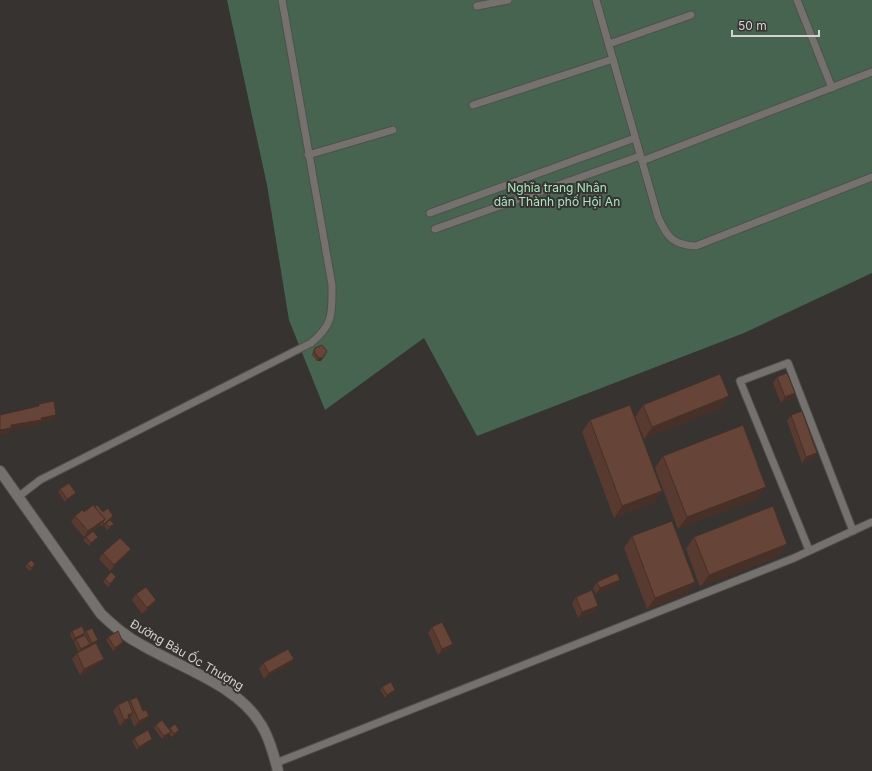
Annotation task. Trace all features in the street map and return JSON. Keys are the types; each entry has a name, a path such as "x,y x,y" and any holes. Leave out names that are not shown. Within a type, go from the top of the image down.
{"street":[{"name":"Đường Bàu Ốc Thượng","path":"0,471 101,614 119,631 141,645 216,684 240,700 260,722 277,767"}],"lane":[{"path":"18,497 40,480 312,343 324,332 332,310 332,285 282,0"},
{"path":"477,6 508,0"},
{"path":"596,0 658,217 665,232 674,241 684,246 696,246 872,177"},
{"path":"798,0 832,88"},
{"path":"609,44 691,15"},
{"path":"473,105 613,59"},
{"path":"436,229 641,158 872,72"},
{"path":"308,155 393,130"},
{"path":"430,213 635,138"},
{"path":"809,550 740,381 788,363 853,531"},
{"path":"277,767 794,558 872,522"}],"green space":[{"name":"Nghĩa trang Nhân dân Thành phố Hội An","path":"227,0 872,0 872,273 744,333 477,436 424,338 325,410 289,320 267,185"}],"building":[{"path":"322,345 327,351 323,358 319,358 314,352 315,348"},
{"path":"787,373 795,393 785,397 777,377"},
{"path":"720,374 729,396 652,427 643,405"},
{"path":"54,401 56,415 41,418 42,420 11,425 11,428 0,430 0,415"},
{"path":"630,405 662,491 622,506 590,420"},
{"path":"802,411 817,453 806,457 791,415"},
{"path":"743,425 766,487 687,517 663,456"},
{"path":"69,483 76,493 67,499 60,489"},
{"path":"93,505 105,519 88,531 75,516 82,510 84,512"},
{"path":"97,505 103,512 108,508 113,516 104,524 103,522 105,519 95,507"},
{"path":"773,506 787,544 709,575 694,537"},
{"path":"110,520 114,524 109,527 106,523"},
{"path":"672,521 695,582 655,598 632,536"},
{"path":"93,531 98,537 91,543 86,537"},
{"path":"120,538 131,549 114,565 103,553"},
{"path":"31,560 35,564 32,568 27,564"},
{"path":"111,572 116,577 110,584 105,579"},
{"path":"617,573 620,580 600,588 597,582"},
{"path":"146,587 156,600 147,608 136,594"},
{"path":"592,590 598,606 582,612 576,597"},
{"path":"442,622 453,644 442,649 432,627"},
{"path":"82,626 85,633 75,638 72,631"},
{"path":"92,628 98,640 92,643 86,631"},
{"path":"118,631 123,642 115,648 108,637"},
{"path":"85,635 90,644 81,649 76,639"},
{"path":"96,643 104,659 84,669 77,653"},
{"path":"288,649 294,659 269,673 263,663"},
{"path":"391,682 395,690 387,695 382,687"},
{"path":"137,697 143,711 146,710 149,716 139,721 130,700"},
{"path":"128,700 133,713 128,715 129,718 124,720 118,705"},
{"path":"162,720 171,732 164,736 156,725"},
{"path":"175,724 179,730 174,734 170,728"},
{"path":"148,730 152,739 139,747 134,738"}]}
